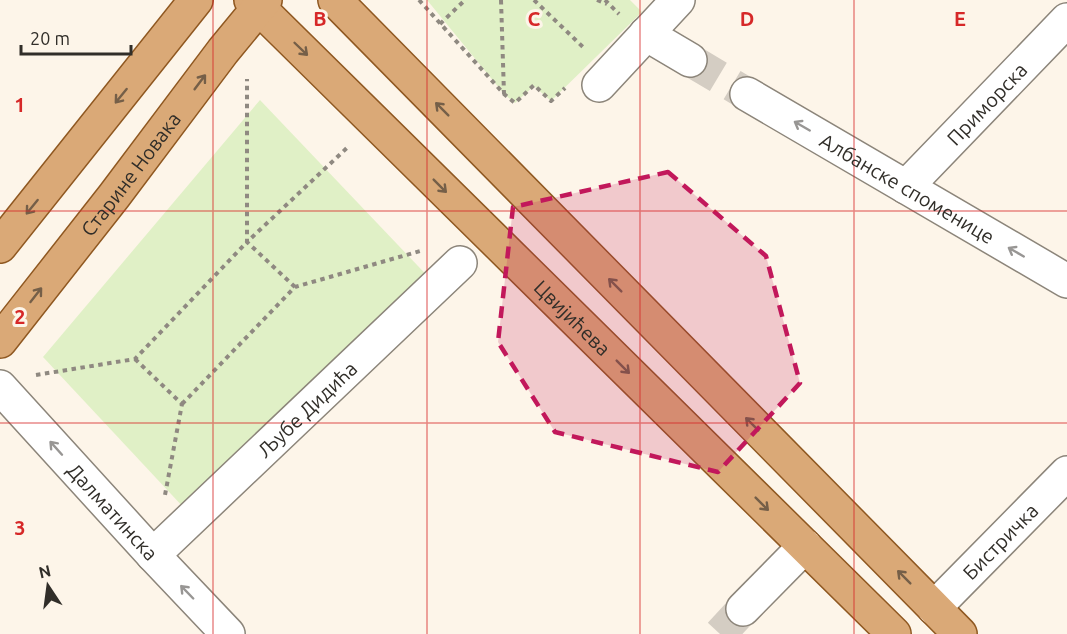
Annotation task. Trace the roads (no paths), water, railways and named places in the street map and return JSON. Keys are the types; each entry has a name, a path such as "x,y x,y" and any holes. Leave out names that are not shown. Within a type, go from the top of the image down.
{"main road":[{"path":"0,246 196,0"},
{"path":"335,0 960,634"},
{"name":"Цвијићева","path":"259,3 375,122 894,634"},
{"name":"Старине Новака","path":"0,341 107,205 259,3"}],"street":[{"path":"599,85 678,0"},
{"name":"Приморска","path":"906,187 1067,20"},
{"path":"646,34 690,60"},
{"name":"Албанске споменице","path":"747,94 1067,281"},
{"name":"Љубе Дидића","path":"153,555 460,263"},
{"name":"Далматинска","path":"0,387 228,634"},
{"name":"Бистричка","path":"934,608 1067,473"},
{"path":"743,609 805,546"}],"tunnel":[{"path":"690,60 747,94"},
{"path":"720,634 743,609"}]}
